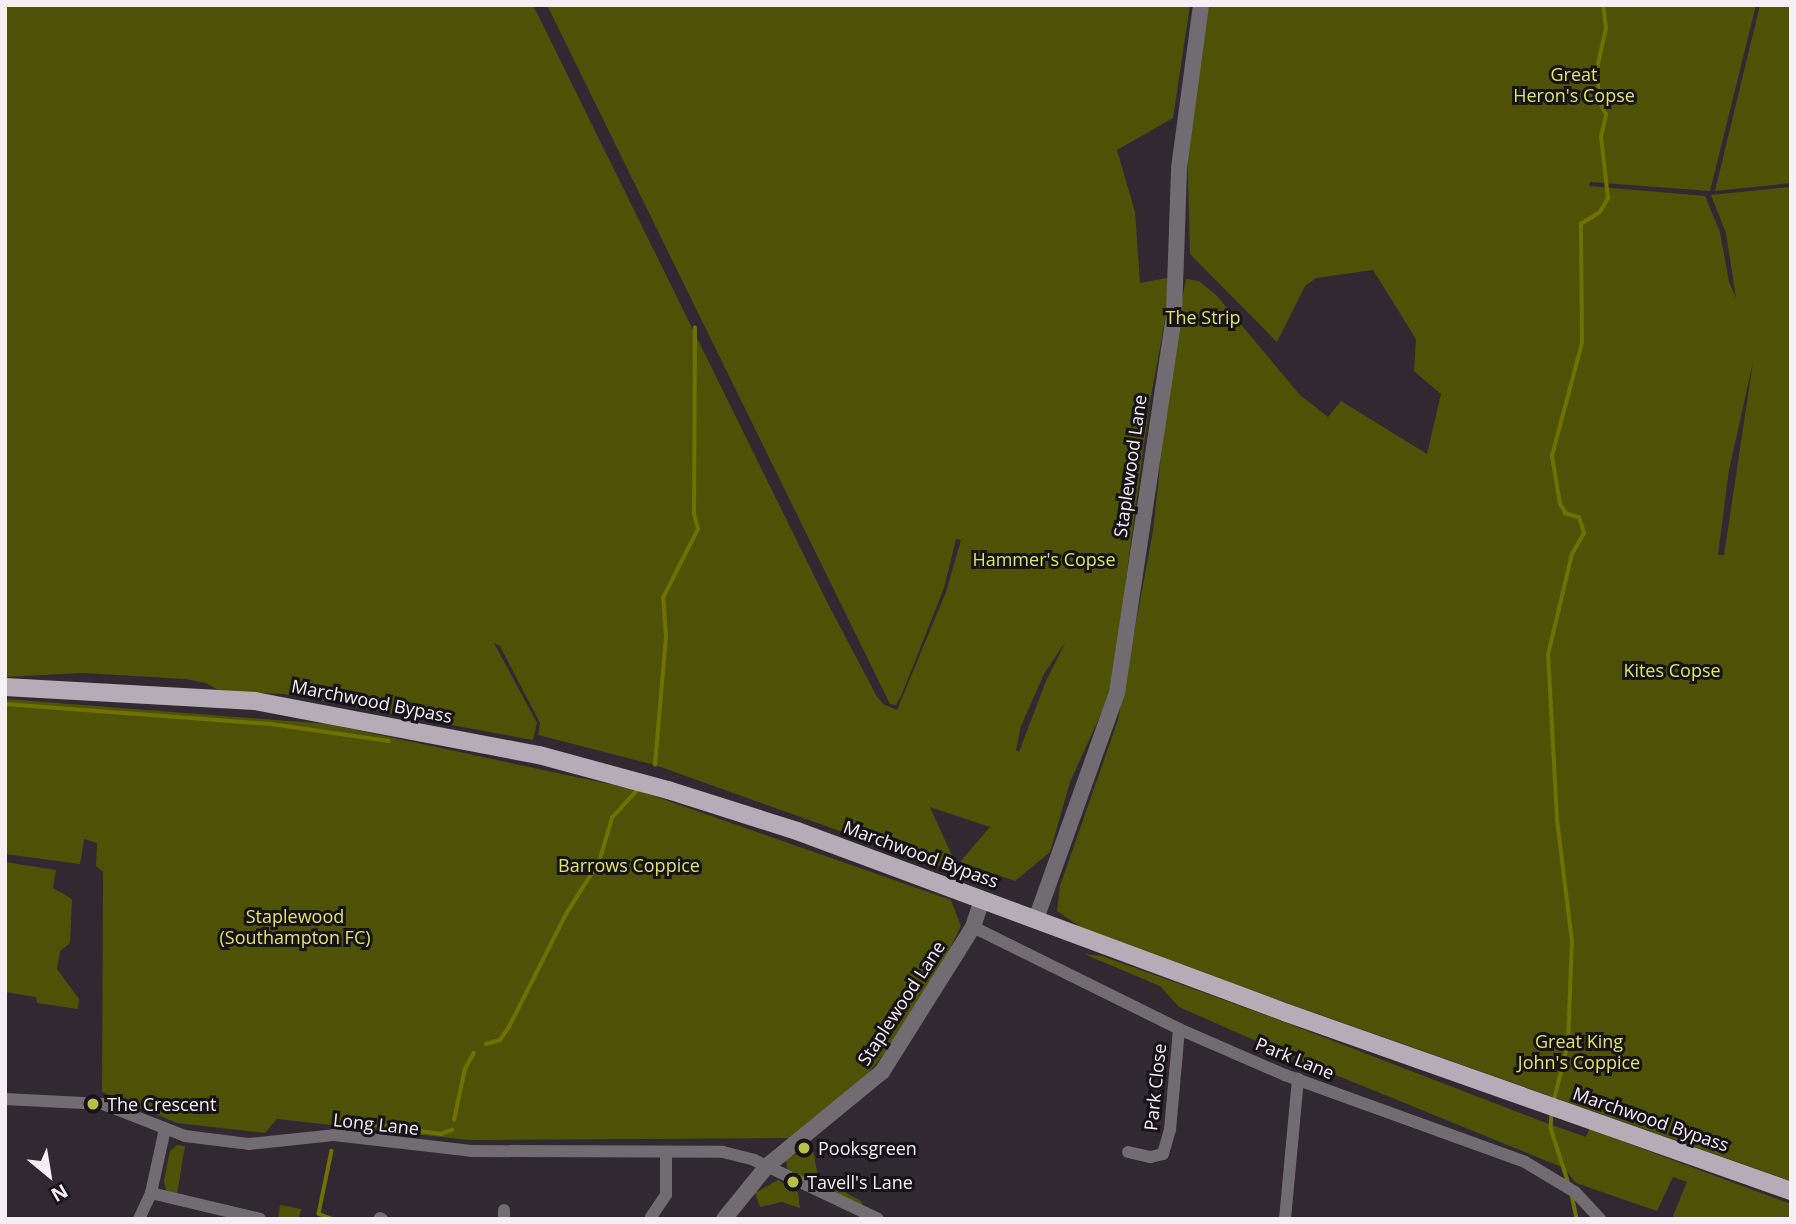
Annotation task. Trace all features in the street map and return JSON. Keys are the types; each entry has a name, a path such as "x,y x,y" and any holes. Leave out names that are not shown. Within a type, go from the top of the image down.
{"main road":[{"name":"Marchwood Bypass","path":"5,687 255,701 539,755 797,831 1791,1191"}],"street":[{"name":"Staplewood Lane","path":"1036,919 1117,693 1174,314 1179,168 1201,5"},
{"name":"Staplewood Lane","path":"767,1166 883,1072 973,927 982,899"},
{"name":"Park Lane","path":"973,927 1179,1028 1298,1079 1525,1162 1575,1192 1600,1219"},
{"name":"Park Close","path":"1128,1152 1150,1157 1163,1154 1170,1130 1179,1028"},
{"path":"1285,1219 1298,1079"},
{"name":"Long Lane","path":"5,1099 103,1104 165,1129 205,1140 249,1144 334,1135 473,1151 723,1152 767,1166 878,1219"},
{"path":"139,1219 151,1193 165,1129"},
{"path":"651,1217 666,1195 666,1152"},
{"path":"724,1219 767,1166"},
{"path":"151,1193 260,1219"}],"green space":[{"name":"Hammer's Copse","path":"5,5 533,5 827,602 876,695 883,704 897,710 946,592 961,540 956,539 944,588 902,694 896,705 890,704 547,5 1190,5 1173,118 1117,150 1135,212 1140,283 1173,277 1149,407 1111,692 1070,782 1050,852 1015,881 960,862 990,827 930,807 954,860 952,871 655,765 538,735 540,723 500,646 494,643 537,723 533,740 284,694 222,692 206,683 186,679 83,673 5,677","holes":["1066,641 1046,681 1019,752 1016,750 1021,726 1044,674"]},
{"path":"1209,5 1756,5 1710,191 1590,182 1589,186 1705,196 1720,232 1729,282 1736,298 1726,233 1711,195 1791,187 1791,1181 1174,963 1082,928 1057,911 1060,886 1118,720 1153,531 1173,345 1186,279 1199,281 1217,296 1300,395 1328,417 1341,401 1427,454 1441,394 1414,371 1416,339 1373,270 1316,278 1305,286 1277,342 1190,254 1187,145","holes":["1753,362 1724,555 1718,555 1729,470"]},
{"path":"1760,5 1791,5 1791,183 1715,191"},
{"name":"Staplewood (Southampton FC)","path":"5,699 328,724 637,790 951,900 961,926 920,1009 862,1081 797,1138 469,1140 277,1119 265,1133 177,1123 102,1092 103,872 96,866 97,843 84,839 80,864 5,854"},
{"path":"5,862 56,870 53,888 72,899 70,943 60,951 57,969 79,999 78,1009 37,1003 36,997 5,992"},
{"path":"1084,954 1102,956 1271,1017 1549,1124 1586,1137 1589,1129 1791,1204 1791,1219 1678,1219 1673,1216 1687,1182 1673,1177 1657,1211 1576,1183 1564,1168 1304,1062 1179,1007 1160,986"},
{"path":"812,1144 818,1177 861,1201 864,1210 788,1171 786,1160"},
{"path":"177,1145 185,1146 177,1194 166,1190 164,1181 170,1151"},
{"path":"778,1180 798,1192 800,1208 782,1202 760,1207 755,1193"},
{"path":"280,1205 301,1209 299,1219 278,1219"}],"waterway":[{"path":"1554,1100 1568,1044 1572,942 1557,819 1548,655 1572,554 1584,533 1579,518 1566,514 1560,504 1552,456 1582,343 1581,224 1600,212 1608,198 1601,137 1606,115 1599,100 1597,69 1606,28 1603,5"},
{"path":"655,765 666,637 663,598 698,529 694,514 695,328"},
{"path":"5,704 271,724 389,741"},
{"path":"486,1044 500,1040 509,1027 566,914 599,862 612,818 637,790"},
{"path":"454,1120 465,1069 474,1053"},
{"path":"1552,1111 1551,1128 1569,1184"},
{"path":"342,1120 441,1134 452,1130"},
{"path":"332,1151 319,1214 332,1219"},
{"path":"1572,1195 1577,1219"}],"place":[{"name":"The Crescent","path":"93,1104"},
{"name":"Pooksgreen","path":"804,1148"},
{"name":"Tavell's Lane","path":"793,1182"}],"park label":[{"name":"Great Heron's Copse","path":"1574,85"},
{"name":"The Strip","path":"1203,317"},
{"name":"Kites Copse","path":"1672,670"},
{"name":"Barrows Coppice","path":"629,865"},
{"name":"Great King John's Coppice","path":"1579,1052"}]}
